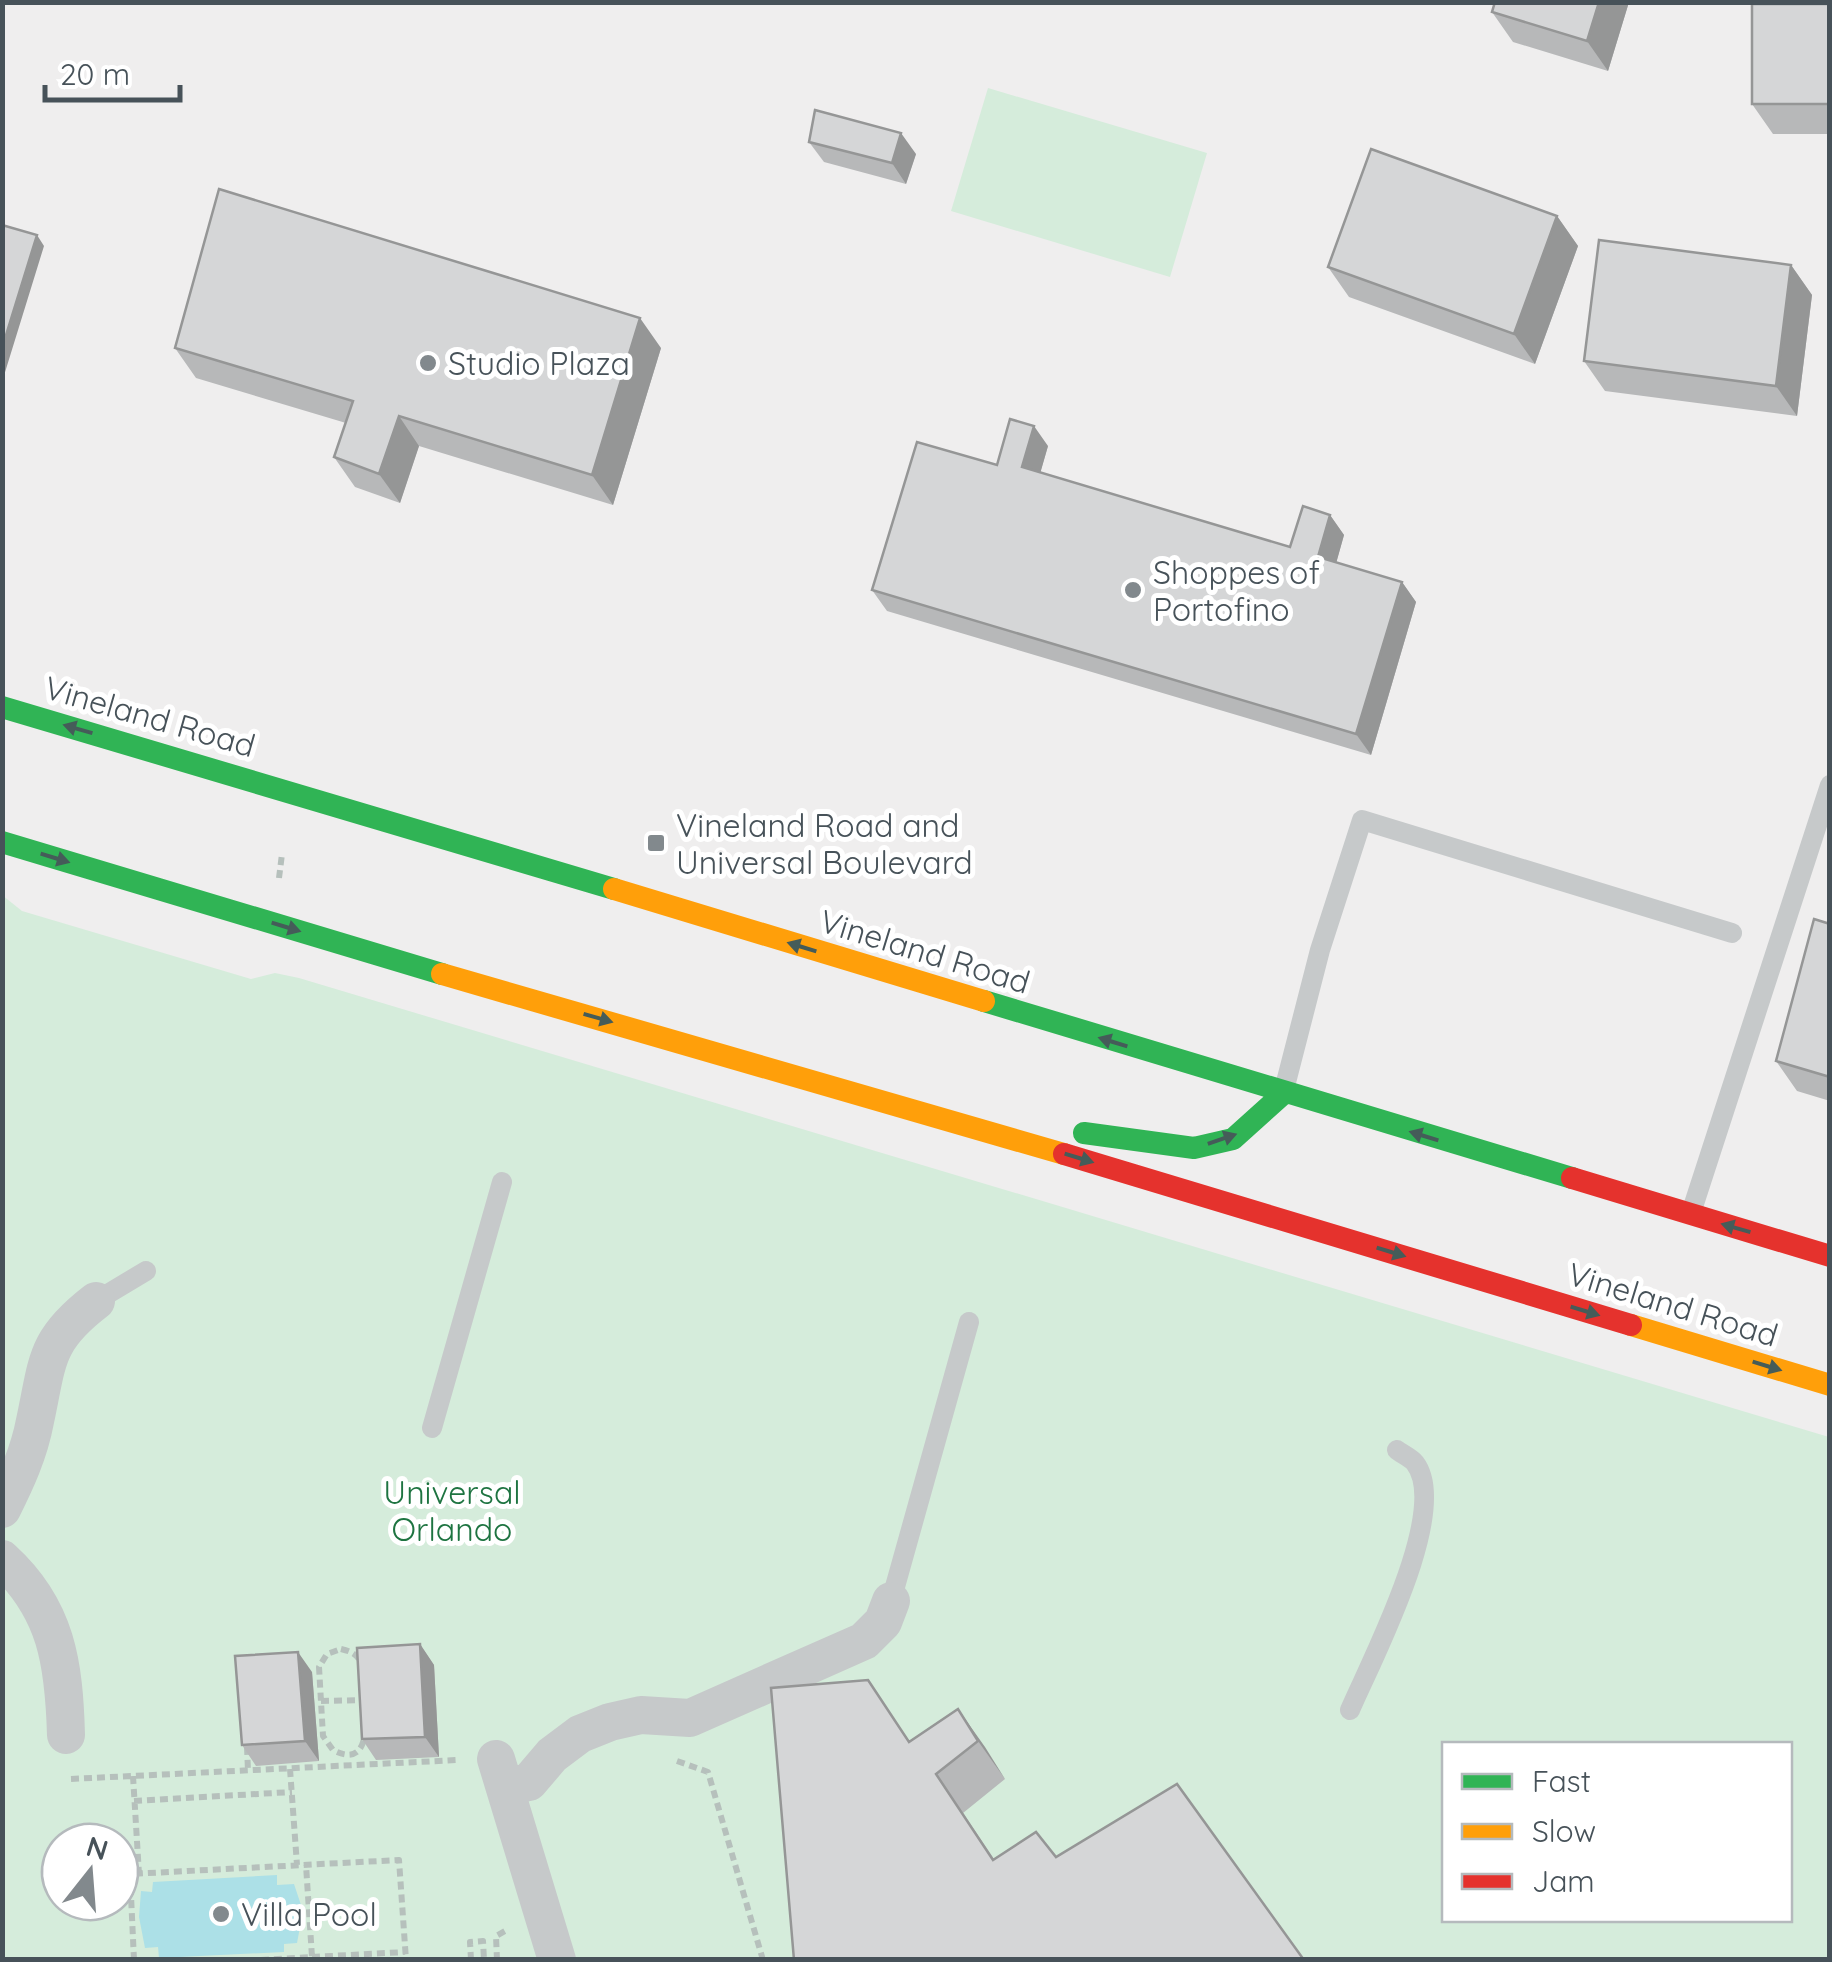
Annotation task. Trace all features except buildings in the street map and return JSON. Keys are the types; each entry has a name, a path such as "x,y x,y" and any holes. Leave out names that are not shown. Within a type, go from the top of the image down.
{"main road":[{"name":"Vineland Road","path":"2,708 220,770 1830,1256"},
{"name":"Vineland Road","path":"2,842 398,961 919,1110 1830,1385"},
{"path":"919,1110 1194,1148 1233,1139 1283,1094"}],"street":[{"path":"2,1510 23,1467 50,1350 67,1324 96,1301"},
{"path":"2,1559 26,1581 50,1626 62,1679 66,1735"},
{"path":"557,1960 500,1773 530,1782 566,1744 610,1722 640,1715 690,1718 864,1641 883,1622 891,1601"}],"lane":[{"path":"1691,1215 1830,784"},
{"path":"1283,1094 1320,950 1362,820 1732,933"},
{"path":"432,1428 502,1182"},
{"path":"96,1301 146,1271"},
{"path":"891,1601 970,1322"},
{"path":"1350,1710 1403,1589 1424,1519 1425,1490 1415,1464 1396,1450"}],"path":[{"path":"279,880 282,854"},
{"path":"301,1664 320,1663 333,1650 341,1648 354,1654 362,1666 365,1742 355,1752 340,1754 327,1745 323,1736 320,1663"},
{"path":"321,1702 364,1700"},
{"path":"246,1737 248,1771"},
{"path":"348,1754 348,1766"},
{"path":"670,1758 708,1772 762,1960"},
{"path":"135,1822 132,1776 438,1762"},
{"path":"290,1769 297,1865"},
{"path":"134,1801 292,1792"},
{"path":"140,1874 399,1860 406,1956 260,1960"},
{"path":"306,1865 306,1958"},
{"path":"132,1922 134,1960"},
{"path":"471,1960 470,1942 483,1941 484,1960"}],"green space":[{"path":"988,88 1207,153 1170,277 951,211"},
{"name":"Universal Orlando","path":"2,895 22,911 251,979 275,973 299,978 1829,1437 1829,1959 3,1959"}],"water":[{"name":"Villa Pool","path":"277,1875 277,1885 294,1884 303,1911 297,1943 284,1944 284,1952 159,1958 158,1947 145,1948 140,1922 141,1891 152,1892 153,1882"}],"traffic: fast":[{"path":"2,707 614,889"},
{"path":"2,842 442,974"},
{"path":"984,1001 1572,1178"},
{"path":"1084,1133 1194,1148 1233,1139 1283,1094"}],"traffic: slow":[{"path":"614,889 984,1001"},
{"path":"442,974 1064,1154"},
{"path":"1631,1325 1830,1385"}],"traffic: jam":[{"path":"1064,1154 1631,1325"},
{"path":"1572,1178 1830,1256"}],"place":[{"name":"Studio Plaza","path":"428,363"},
{"name":"Shoppes of Portofino","path":"1133,590"},
{"name":"Vineland Road and Universal Boulevard","path":"656,843"},
{"name":"Villa Pool","path":"221,1914"}]}
